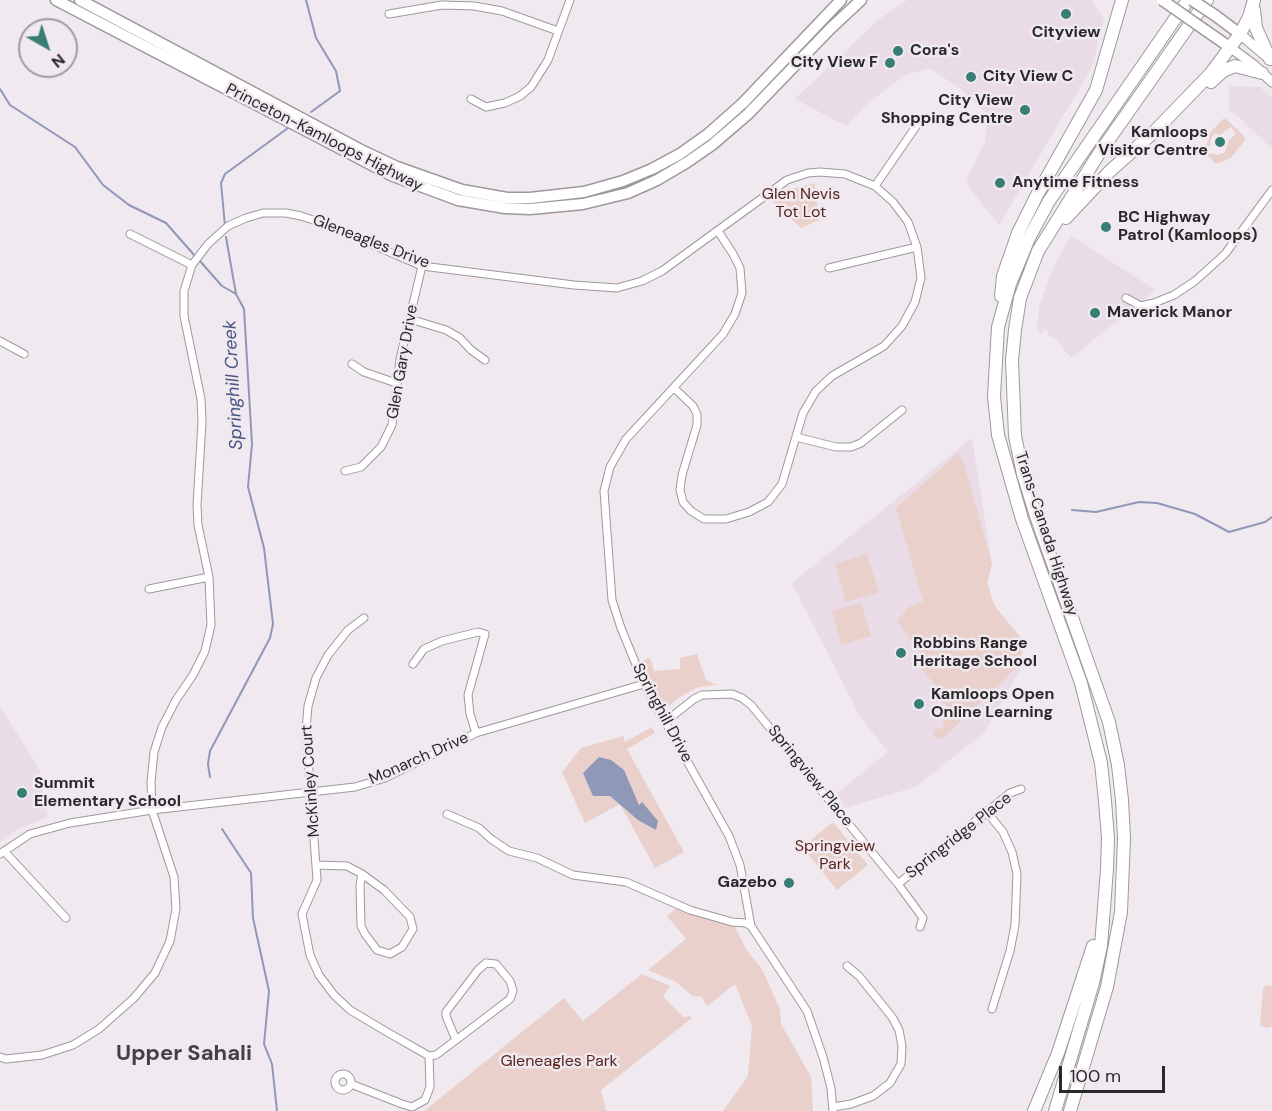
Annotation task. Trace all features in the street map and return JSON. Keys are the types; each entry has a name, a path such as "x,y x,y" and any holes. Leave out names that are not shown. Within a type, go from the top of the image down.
{"highway":[{"path":"1115,0 1116,19"},
{"path":"998,327 1004,276 1018,232 1096,90 1122,0"},
{"name":"Trans-Canada Highway","path":"1055,1111 1093,983 1101,946 1108,838 1101,763 1081,683 1022,519 998,435 994,396 998,327 1014,275 1029,238 1049,201 1190,0"},
{"name":"Trans-Canada Highway","path":"1070,1111 1107,987 1115,947 1121,912 1124,838 1118,765 1109,722 1023,474 1015,436 1012,360 1015,330 1020,298 1038,251 1098,155 1207,0"},
{"path":"1038,251 1084,197 1154,132 1211,73 1240,34 1254,1"},
{"path":"1254,1 1256,28 1271,61"},
{"path":"1154,132 1191,102 1223,71 1235,66 1262,73"},
{"path":"1034,1111 1069,1023 1104,908"}],"main road":[{"name":"Princeton-Kamloops Highway","path":"56,0 404,180 458,200 497,207 530,209 583,204 628,193 686,163 712,145 748,114 861,0"},
{"name":"Princeton-Kamloops Highway","path":"80,0 397,167 462,190 507,198 531,198 584,192 623,181 680,154 708,134 743,103 841,0"},
{"path":"1162,0 1231,48 1272,82"},
{"path":"1190,0 1240,34 1271,61"}],"street":[{"path":"471,99 486,107 505,103 520,96 531,87 549,60 570,0"},
{"path":"389,14 442,5 475,3 558,31"},
{"path":"875,186 919,122"},
{"name":"Gleneagles Drive","path":"0,1057 6,1059 42,1055 73,1045 99,1029 134,998 155,973 170,941 176,909 174,877 152,810 151,783 154,752 162,727 201,659 211,625 209,577 197,505 202,422 201,399 184,316 184,291 192,265 208,244 228,226 246,218 263,213 286,213 325,224 422,266 574,285 617,288 642,281 662,271 787,180 808,173 845,174 875,186 893,202 908,222 917,247 921,278 915,302 902,326 884,346 832,376 816,391 803,413 782,484 768,502 749,512 726,519 713,520 698,517 683,502 680,490 682,475 697,425 697,414 693,406 674,388"},
{"path":"1126,298 1141,306 1154,303 1195,281 1225,254 1272,190"},
{"name":"Springhill Drive","path":"718,231 740,268 741,293 735,314 723,334 626,439 610,467 604,491 612,600 644,684 729,836 740,865 751,926 807,1011 823,1057 833,1109"},
{"path":"130,234 192,265"},
{"path":"830,268 917,247"},
{"name":"Glen Gary Drive","path":"345,471 361,467 381,447 392,425 396,404 396,383 422,266"},
{"path":"410,319 446,330 460,338 485,360"},
{"path":"0,340 24,354"},
{"path":"352,364 364,372 396,383"},
{"path":"796,437 836,447 851,447 861,443 902,410"},
{"path":"149,589 209,577"},
{"name":"McKinley Court","path":"364,618 348,630 334,646 315,678 308,706 306,730 317,880 302,914 310,955 319,975 334,995 350,1010 429,1056"},
{"path":"412,664 424,649 442,641 478,632 485,634 468,695 470,714 476,733"},
{"name":"Monarch Drive","path":"2,852 30,834 55,826 152,810 355,787 385,778 476,733 644,684"},
{"name":"Springview Place","path":"665,722 702,695 725,694 742,698 751,705 898,884 922,918 920,927"},
{"name":"Springridge Place","path":"898,884 1010,792 1021,789"},
{"path":"986,811 1003,832 1012,852 1017,874 1015,925 1010,951 992,1009"},
{"path":"447,814 478,828 509,850 537,858 573,875 626,882 690,910 751,926"},
{"path":"2,852 66,918"},
{"path":"316,865 347,866 362,874 384,890 410,916 413,929 402,947 390,954 377,950 361,926 362,874"},
{"path":"351,1084 412,1107 424,1100 430,1087 429,1056 436,1056 510,999 513,991 510,981 496,964 486,963 478,969 447,1012 446,1016 456,1040"},
{"path":"833,1109 873,1096 890,1083 901,1064 903,1046 899,1030 892,1017 859,976 847,966"}],"shaded area":[{"name":"City View Shopping Centre","path":"907,0 1091,0 1104,19 1092,67 999,225 966,181 985,142 988,115 961,89 929,68 905,75 866,105 846,126 795,99 878,20"},
{"path":"1230,86 1260,87 1272,98 1272,149 1237,115 1228,110"},
{"path":"1071,236 1156,290 1071,358 1054,337 1051,338 1046,329 1040,334 1037,330 1039,307 1054,266"},
{"path":"972,438 992,564 987,582 994,606 1020,637 1023,649 1018,666 1020,670 984,733 915,787 845,808 837,793 888,752 859,715 792,583"},
{"name":"Summit Elementary School","path":"0,706 39,769 48,817 16,830 0,842"}],"green space":[{"path":"1223,119 1226,119 1244,136 1245,140 1231,158 1216,164 1203,151 1209,139 1208,135","holes":["1231,127 1236,134 1229,140 1225,152 1218,155 1208,153 1214,133 1220,135"]},
{"name":"Glen Nevis Tot Lot","path":"815,183 819,220 801,228 772,201 792,189"},
{"path":"958,453 964,464 992,564 987,582 994,605 1020,637 1023,649 1018,666 942,739 934,736 934,730 943,728 946,704 936,700 936,686 917,664 922,655 897,621 910,606 923,601 896,508"},
{"path":"867,554 879,592 846,602 835,564"},
{"path":"861,603 871,636 841,645 832,611"},
{"path":"697,654 706,680 717,685 699,687 681,696 668,707 662,706 641,662 650,657 654,671 680,669 680,658"},
{"path":"652,727 655,733 627,749 684,852 655,868 620,804 585,823 562,772 581,748 623,736 625,742"},
{"name":"Springview Park","path":"833,822 868,865 837,890 802,847"},
{"path":"681,905 732,921 747,951 762,969 780,1009 781,1024 811,1077 813,1111 723,1111 748,1076 752,1026 735,984 707,1006 702,997 693,996 676,982 648,970 686,939 667,916"},
{"name":"Gleneagles Park","path":"642,974 670,986 663,996 684,1018 689,1016 692,1018 601,1090 606,1111 424,1111 564,998 583,1021"},
{"path":"1266,985 1272,986 1272,1026 1267,1028 1260,1025 1263,988"}],"water":[{"path":"599,757 611,760 624,770 639,805 642,802 658,821 656,830 638,820 610,796 593,796 583,773"}],"waterway":[{"name":"Springhill Creek","path":"306,0 316,38 336,71 340,91 311,112"},
{"name":"Springhill Creek","path":"0,89 10,105 75,147 103,185 129,205 166,223 195,256"},
{"path":"225,226 221,183 225,174 288,128"},
{"path":"226,237 236,294"},
{"name":"Springhill Creek","path":"199,260 222,286 236,294 244,309 252,444 248,487 264,548 273,624 270,638 210,751 208,764 210,777"},
{"path":"1072,510 1096,512 1139,502 1157,503 1195,514 1229,532 1265,522 1272,517"},
{"name":"Springhill Creek","path":"222,829 251,873 253,918 269,991 264,1044 272,1064 277,1111"}],"place":[{"name":"Cityview","path":"1066,14"},
{"name":"Cora's","path":"898,51"},
{"name":"City View F","path":"890,63"},
{"name":"City View C","path":"971,77"},
{"name":"City View Shopping Centre","path":"1025,110"},
{"name":"Kamloops Visitor Centre","path":"1220,142"},
{"name":"Anytime Fitness","path":"1000,183"},
{"name":"BC Highway Patrol (Kamloops)","path":"1106,227"},
{"name":"Maverick Manor","path":"1095,313"},
{"name":"Robbins Range Heritage School","path":"901,653"},
{"name":"Kamloops Open Online Learning","path":"919,704"},
{"name":"Summit Elementary School","path":"22,793"},
{"name":"Gazebo","path":"789,883"}],"district":[{"name":"Upper Sahali","path":"184,1054"}]}
